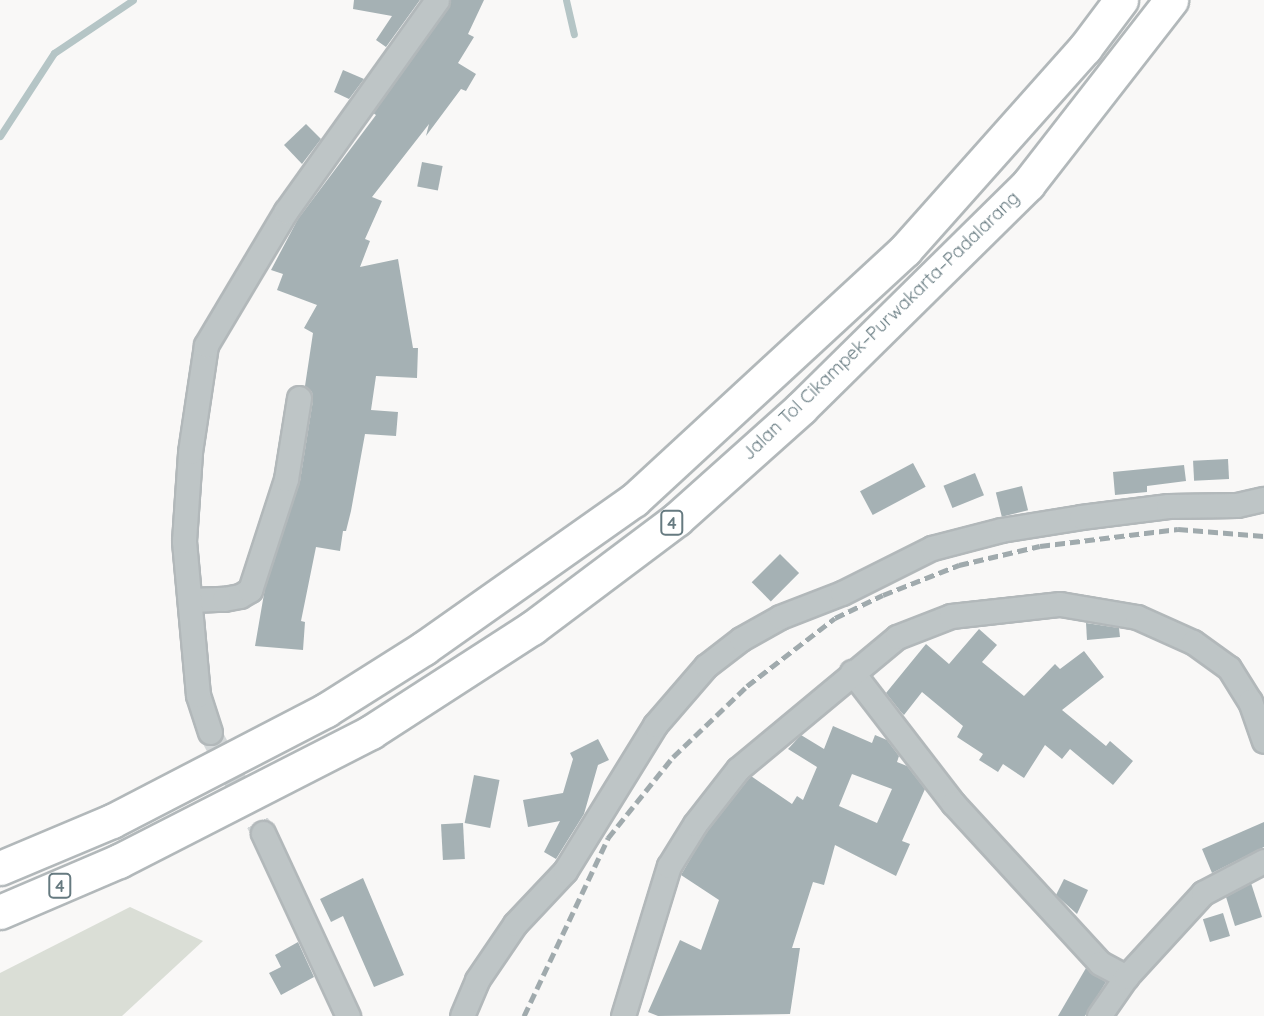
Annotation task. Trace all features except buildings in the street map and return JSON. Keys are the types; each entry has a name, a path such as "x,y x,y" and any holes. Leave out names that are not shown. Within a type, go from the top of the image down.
{"highway":[{"name":"4","path":"0,869 112,821 326,710 424,648 634,500 905,250 1085,48 1121,0"},
{"name":"Jalan Tol Cikampek–Purwakarta–Padalarang","path":"0,912 119,861 370,732 532,628 677,519 802,408 1028,184 1171,0"}],"street":[{"path":"210,732 198,695 185,506 201,366 206,345 286,211 437,0"},
{"path":"190,600 240,596 250,590 286,479 299,398"},
{"path":"462,1016 477,980 515,925 565,871 655,724 706,666 741,639 780,617 842,593 932,548 1001,530 1081,517 1168,506 1237,505 1264,499"},
{"path":"623,1016 647,930 676,851 738,769 794,726 852,672 897,637 951,616 1060,604 1101,608 1138,617 1194,642 1229,668 1250,702 1264,741"},
{"path":"852,672 953,803 1100,963 1126,977"},
{"path":"263,833 348,1016"},
{"path":"1099,1016 1126,977 1203,893 1264,861"}],"shaded area":[{"path":"130,907 203,941 122,1016 0,1016 0,973"}],"waterway":[{"path":"0,136 54,53 133,0"},
{"path":"566,0 574,34"}],"tunnel":[{"path":"210,732 263,833"}],"railway":[{"path":"524,1016 608,838 673,757 747,686 835,618 883,595 959,565 1040,546 1178,529 1264,536"}]}
